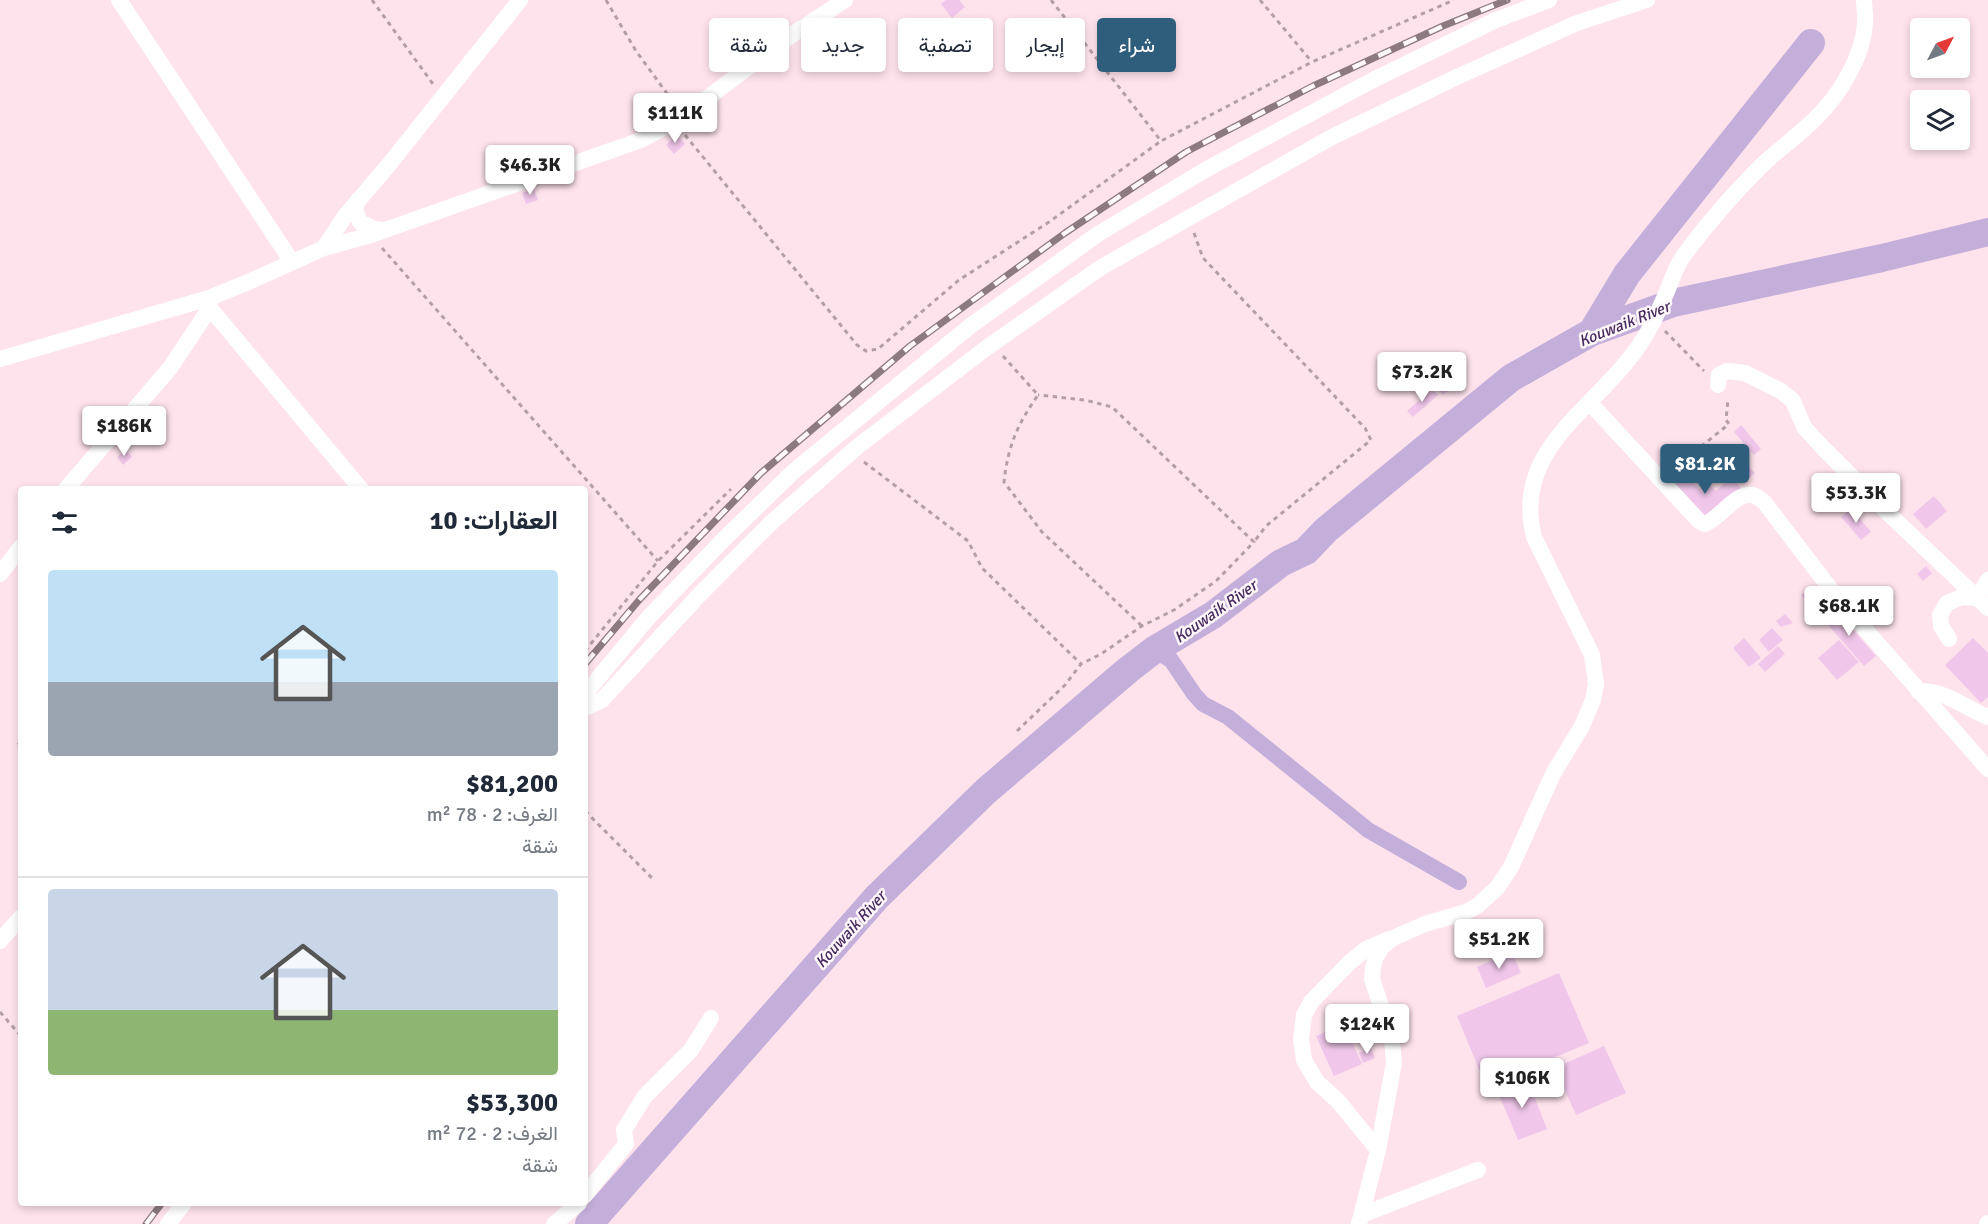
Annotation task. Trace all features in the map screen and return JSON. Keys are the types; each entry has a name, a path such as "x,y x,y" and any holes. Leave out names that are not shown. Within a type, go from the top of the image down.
{"street":[{"path":"119,0 292,262"},
{"path":"324,248 345,216 520,0"},
{"path":"0,359 210,303 246,283 324,248 378,233 641,140 679,118 793,34 845,0"},
{"path":"588,690 648,618 793,472 987,313 1098,234 1207,169 1373,80 1496,20 1549,0"},
{"path":"588,717 710,584 772,522 851,452 992,344 1100,268 1332,137 1577,23 1647,0"},
{"path":"1378,1150 1338,1101 1317,1082 1304,1060 1301,1028 1304,1015 1311,1002 1326,986 1366,949 1425,924 1466,912 1477,906 1497,888 1511,867 1553,774 1582,726 1593,700 1596,684 1593,656 1534,537 1530,518 1530,495 1540,465 1552,444 1629,360 1654,321 1681,259 1707,226 1761,166 1816,118 1834,97 1861,45 1866,22 1864,0"},
{"path":"358,200 356,210 360,222 378,233"},
{"path":"69,486 170,368 210,303"},
{"path":"210,303 359,486"},
{"path":"1718,385 1719,375 1727,371 1744,373 1781,391 1793,400 1804,427 1822,447 1982,603"},
{"path":"1590,403 1699,521 1705,524 1713,521 1738,498 1749,494 1757,495 1836,596 1988,769"},
{"path":"0,574 18,551"},
{"path":"1982,603 1988,580"},
{"path":"1949,639 1941,626 1940,615 1947,603 1962,597 1982,603"},
{"path":"1918,691 1933,691 1948,696 1988,717"},
{"path":"588,707 602,700"},
{"path":"0,941 18,920"},
{"path":"1361,1219 1393,1078 1392,1039 1375,991 1372,968 1382,947 1393,938"},
{"path":"588,1191 626,1144 624,1130 645,1096 691,1050 711,1018"},
{"path":"1361,1219 1478,1170"},
{"path":"168,1224 182,1206"},
{"path":"554,1224 575,1206"}],"path":[{"path":"372,0 442,96"},
{"path":"606,0 679,118 857,345 866,351 878,349 959,280 1048,222 1161,141 1312,62 1454,0"},
{"path":"1051,0 1161,141"},
{"path":"1260,0 1312,62"},
{"path":"1017,731 1065,685 1081,664 1101,654 1142,626 1174,610 1216,581 1254,542 1266,526 1371,440 1365,429 1203,258 1188,217"},
{"path":"378,233 658,561"},
{"path":"1652,470 1656,467 1672,470 1729,424 1726,420 1727,397 1718,385 1654,321"},
{"path":"992,344 1038,395 1085,400 1112,407 1254,542"},
{"path":"1038,395 1022,419 1007,456 1004,482 1042,532 1142,626"},
{"path":"851,452 968,542 982,568 1081,664"},
{"path":"588,647 658,561 731,489"},
{"path":"588,814 655,880"},
{"path":"0,1012 18,1033"}],"building":[{"path":"946,0 959,0 965,7 952,18 941,4"},
{"path":"676,135 685,144 674,154 666,145"},
{"path":"534,189 538,200 526,204 522,193"},
{"path":"1442,380 1450,389 1443,395 1435,387"},
{"path":"1432,389 1438,395 1413,417 1407,411"},
{"path":"1741,425 1761,449 1754,455 1734,432"},
{"path":"126,450 132,457 123,465 117,457"},
{"path":"1749,467 1755,473 1746,480 1741,474"},
{"path":"1686,475 1702,492 1710,485 1716,491 1731,477 1741,488 1706,521 1668,480"},
{"path":"1934,496 1947,511 1926,529 1913,514"},
{"path":"1851,508 1871,532 1861,540 1841,517"},
{"path":"1926,566 1932,573 1923,581 1917,574"},
{"path":"1807,590 1817,602 1811,606 1801,595"},
{"path":"1834,608 1876,656 1864,666 1822,618"},
{"path":"1785,614 1793,623 1781,627 1776,621"},
{"path":"1772,628 1783,640 1769,652 1759,640"},
{"path":"1744,638 1761,658 1749,667 1733,648"},
{"path":"1973,638 1988,653 1988,697 1981,703 1945,665"},
{"path":"1839,640 1859,662 1837,680 1818,658"},
{"path":"1778,646 1785,654 1765,672 1758,664"},
{"path":"1512,952 1521,973 1486,988 1477,967"},
{"path":"1559,973 1589,1043 1486,1086 1457,1016"},
{"path":"1344,1024 1362,1064 1334,1076 1316,1036"},
{"path":"1604,1046 1626,1093 1576,1115 1555,1068"},
{"path":"1371,1048 1375,1058 1363,1063 1359,1053"},
{"path":"1527,1078 1547,1129 1518,1140 1497,1090"}],"waterway":[{"path":"1592,332 1627,274 1811,43"},
{"name":"Kouwaik River","path":"589,1224 877,897 986,791 1154,650 1213,615 1281,563 1306,551 1326,530 1511,378 1592,332 1673,303 1882,258 1988,232"},
{"path":"1154,650 1171,660 1203,704 1228,717 1368,830 1459,882"}],"railway":[{"path":"588,660 640,599 761,473 910,346 1065,233 1186,152 1313,86 1443,26 1507,0"},
{"path":"146,1224 160,1206"}]}
